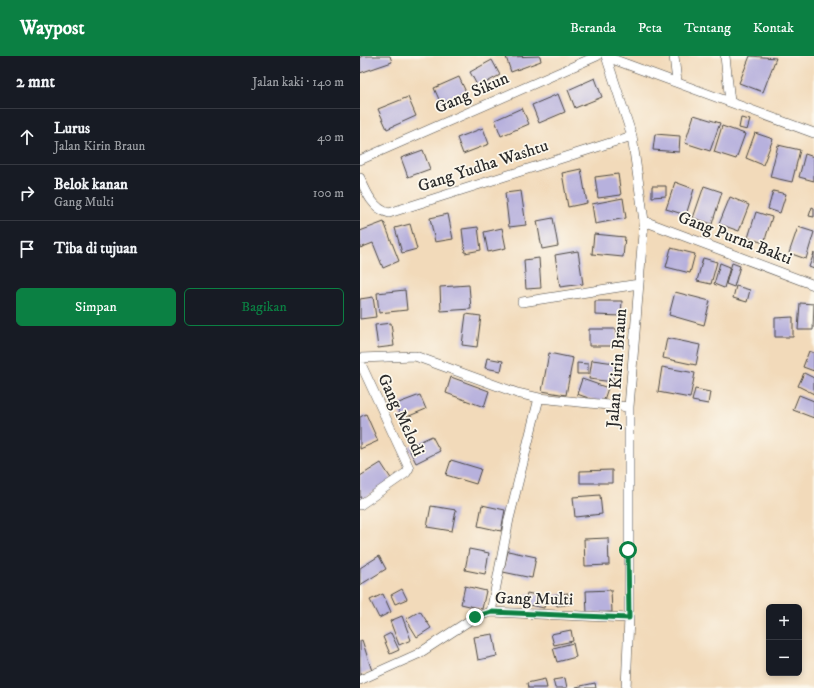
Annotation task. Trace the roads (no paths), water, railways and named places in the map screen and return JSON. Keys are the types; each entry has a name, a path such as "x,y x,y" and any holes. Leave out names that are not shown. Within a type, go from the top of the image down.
{"street":[{"name":"Gang Sikun","path":"360,160 597,56"},
{"path":"674,56 677,82"},
{"path":"725,56 730,102"},
{"path":"607,57 814,133"},
{"name":"Jalan Kirin Braun","path":"607,57 632,136 644,221 629,407 629,618 626,688"},
{"name":"Gang Yudha Washtu","path":"360,178 364,188 376,206 389,213 632,136"},
{"name":"Gang Purna Bakti","path":"644,221 814,285"},
{"path":"522,302 639,284"},
{"path":"361,360 402,356 424,358 481,381 517,393 539,398 629,407"},
{"name":"Gang Melodi","path":"360,505 406,473 409,468 361,360"},
{"path":"491,612 509,519 539,398"},
{"name":"Gang Multi","path":"360,680 418,654 475,617 491,612 629,618"}]}
